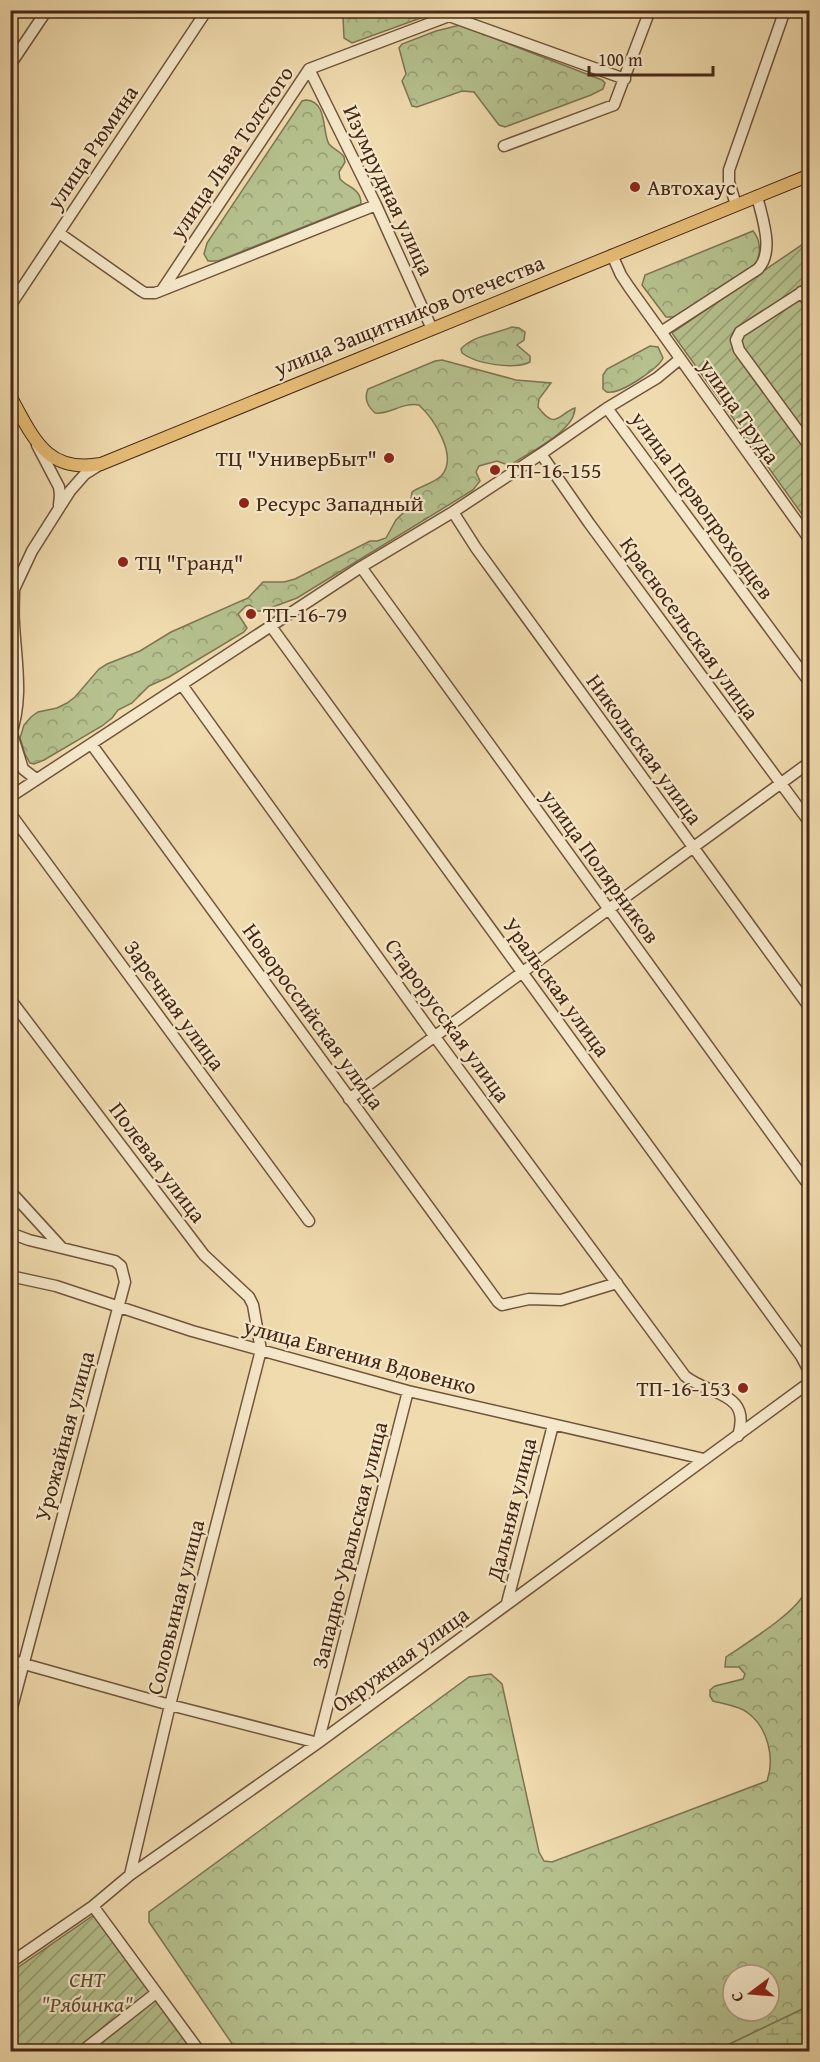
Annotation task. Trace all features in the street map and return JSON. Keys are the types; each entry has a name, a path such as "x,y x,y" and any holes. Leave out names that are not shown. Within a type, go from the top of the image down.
{"main road":[{"name":"улица Защитников Отечества","path":"34,438 49,455 68,464 87,466 101,464 810,175"},
{"path":"10,396 34,438"}],"street":[{"path":"10,65 47,10"},
{"name":"улица Рюмина","path":"10,306 207,10"},
{"path":"504,146 609,108 617,101 650,10"},
{"path":"736,205 729,182 729,170 785,10"},
{"path":"798,10 810,15"},
{"name":"улица Льва Толстого","path":"162,290 309,69 449,16 625,79"},
{"name":"Изумрудная улица","path":"309,69 376,205 432,328"},
{"path":"661,332 764,263 765,239 757,196"},
{"path":"59,233 149,294 376,205"},
{"name":"улица Труда","path":"612,255 621,274 661,332 810,540"},
{"path":"810,304 805,290 740,332 736,340 739,350 810,447"},
{"path":"10,797 361,567 453,512 607,408 657,378 680,359"},
{"name":"улица Первопроходцев","path":"607,408 810,683"},
{"path":"34,438 59,488 57,511"},
{"name":"Красносельская улица","path":"541,454 589,523 810,823"},
{"path":"36,779 23,769 11,735 18,708 18,671 12,594 16,570 76,483 101,464"},
{"name":"Никольская улица","path":"453,512 476,548 810,1008"},
{"name":"улица Полярников","path":"361,567 810,1187"},
{"name":"Уральская улица","path":"270,626 801,1356 810,1373"},
{"name":"Старорусская улица","path":"182,686 435,1037 686,1376 693,1382 733,1401 741,1416 738,1436"},
{"name":"Новороссийская улица","path":"92,745 498,1302 501,1305 529,1299 561,1300 617,1283"},
{"path":"349,1099 810,762"},
{"name":"Заречная улица","path":"10,813 309,1221"},
{"name":"Полевая улица","path":"10,999 204,1255 249,1297 253,1305 261,1350"},
{"path":"10,1191 62,1248"},
{"path":"10,1233 62,1248"},
{"name":"Урожайная улица","path":"10,1714 125,1282 121,1266 115,1261 62,1248"},
{"name":"улица Евгения Вдовенко","path":"10,1276 56,1286 192,1331 408,1391 704,1459"},
{"name":"Соловьиная улица","path":"130,1875 170,1705 261,1350"},
{"name":"Окружная улица","path":"10,1963 93,1906 130,1875 318,1743 810,1382"},
{"name":"Западно-Уральская улица","path":"318,1743 408,1391"},
{"name":"Дальняя улица","path":"507,1603 553,1425"},
{"path":"10,1660 170,1705 318,1743"},
{"path":"93,1906 200,2052"},
{"path":"81,2052 156,1993"}],"green space":[{"path":"346,10 440,11 352,43 344,38 343,17"},
{"path":"460,25 602,80 605,83 603,89 505,127 499,125 474,92 462,91 417,107 412,106 402,81 406,74 399,48 402,44 436,31"},
{"path":"302,101 313,102 321,111 329,144 344,157 345,162 339,172 340,179 356,191 361,204 218,261 208,261 204,254 207,243"},
{"path":"753,231 758,239 759,247 756,264 675,317 666,317 642,285 645,275"},
{"path":"809,240 809,524 672,333"},
{"path":"512,327 525,332 524,340 517,345 530,356 530,362 515,366 495,365 462,353 461,349 466,344 485,335"},
{"path":"650,346 658,347 663,358 655,368 617,391 607,392 603,389 603,375 607,369"},
{"path":"442,360 516,380 551,383 539,399 538,407 553,419 575,408 573,417 560,433 512,464 497,461 479,466 476,472 480,481 473,490 297,598 262,611 257,611 250,605 246,606 238,614 247,628 244,632 169,677 149,686 132,703 118,710 102,726 44,760 34,764 30,763 20,738 24,725 38,712 57,708 67,703 99,669 140,651 171,632 248,598 263,582 284,582 295,579 370,541 386,538 396,520 410,506 412,492 441,476 446,468 446,449 431,419 419,405 407,405 375,413 367,402 367,392 368,389"},
{"path":"809,1560 809,2006 781,2019 781,1963 721,1963 721,2023 773,2023 715,2051 237,2051 149,1922 149,1912 469,1677 491,1674 502,1684 539,1852 544,1861 552,1862 767,1781 770,1753 761,1727 745,1711 713,1701 710,1690 715,1686 743,1679 745,1674 739,1667 725,1667 726,1657 793,1608 801,1599 807,1582"},
{"name":"СНТ \"Рябинка\"","path":"101,1910 206,2051 11,2051 10,1973"},
{"path":"809,2006 809,2051 715,2051 773,2023 781,2023 781,2019"}],"place":[{"name":"Автохаус","path":"635,187"},
{"name":"ТЦ \"УниверБыт\"","path":"389,458"},
{"name":"ТП-16-155","path":"495,470"},
{"name":"Ресурс Западный","path":"244,503"},
{"name":"ТЦ \"Гранд\"","path":"123,562"},
{"name":"ТП-16-79","path":"251,614"},
{"name":"ТП-16-153","path":"743,1388"}]}
